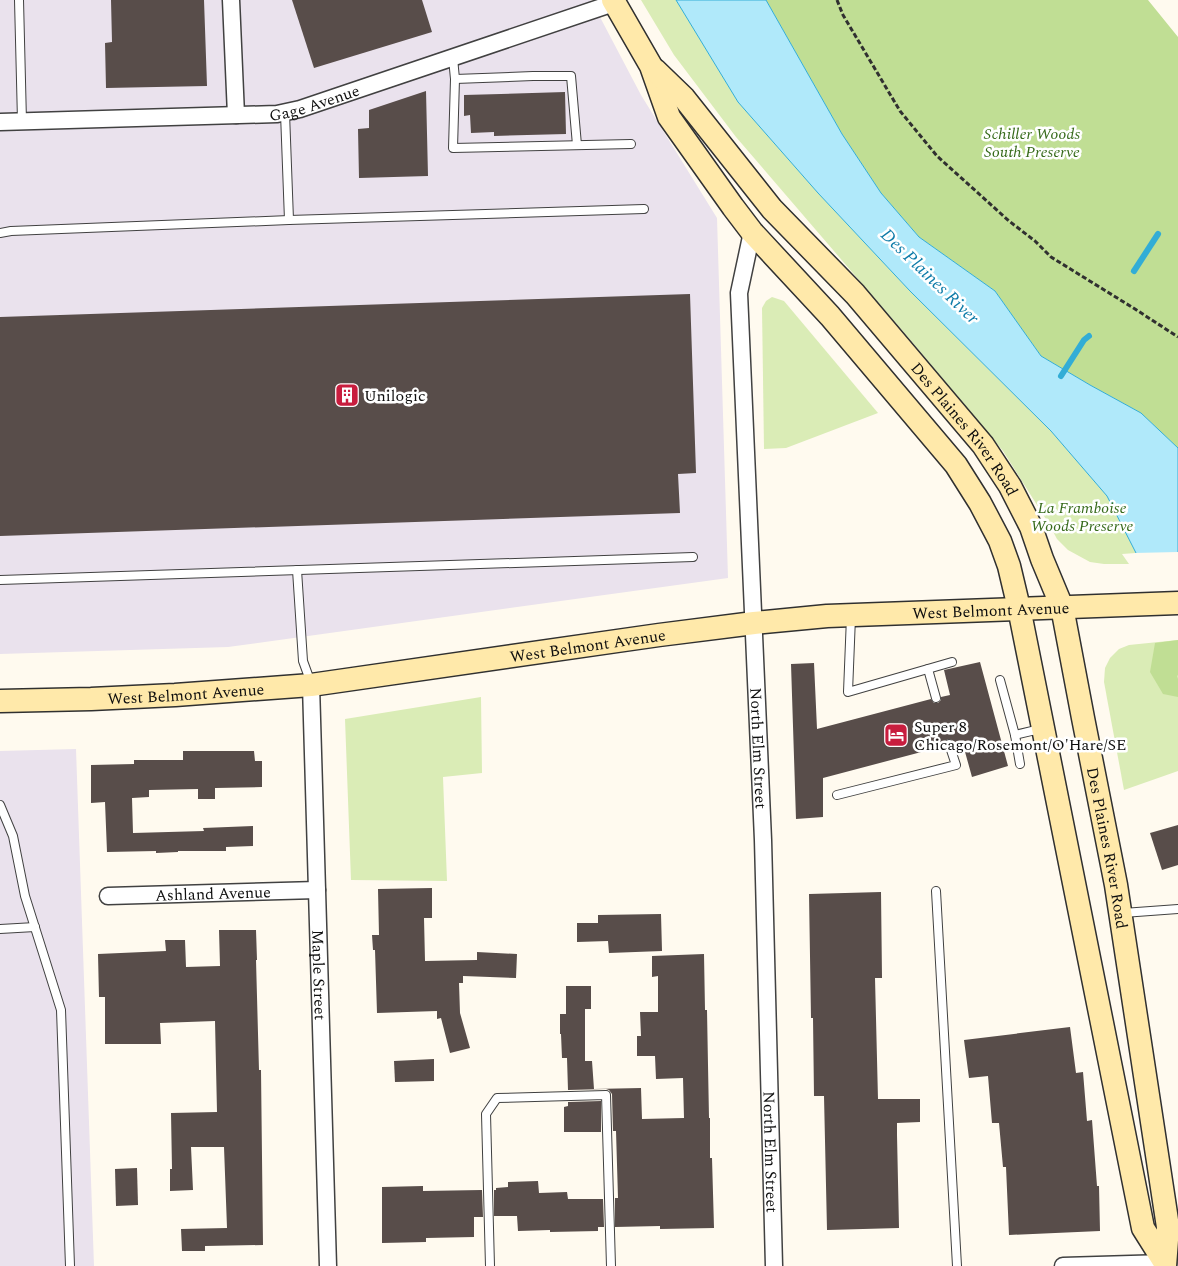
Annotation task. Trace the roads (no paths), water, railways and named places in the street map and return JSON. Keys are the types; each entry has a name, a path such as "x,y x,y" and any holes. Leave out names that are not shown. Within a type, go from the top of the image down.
{"main road":[{"name":"Des Plaines River Road","path":"614,1 651,66 669,117 733,207 752,232 830,316 956,465 980,503 1000,541 1009,566 1019,608 1142,1228 1165,1265"},
{"name":"Des Plaines River Road","path":"651,66 684,98 772,209 856,294 983,445 1010,486 1031,527 1062,607 1116,885 1173,1227 1165,1265"},
{"name":"West Belmont Avenue","path":"0,701 166,696 312,684 659,635 827,616 1167,603"}],"street":[{"path":"231,0 236,116"},
{"name":"Gage Avenue","path":"0,122 285,113 453,58 614,1"},
{"name":"North Elm Street","path":"752,232 739,293 763,840 774,1266"},
{"name":"Maple Street","path":"312,684 328,1266"},
{"name":"Ashland Avenue","path":"108,896 317,890"},
{"path":"1063,1266 1165,1265"}],"lane":[{"path":"19,0 22,121"},
{"path":"453,58 455,79 453,148 631,144"},
{"path":"455,79 572,76 577,145"},
{"path":"285,113 289,220"},
{"path":"0,233 11,231 289,220 644,209"},
{"path":"0,580 693,557"},
{"path":"296,570 303,662 312,684"},
{"path":"851,615 848,692 952,662"},
{"path":"928,669 936,698"},
{"path":"1000,680 1015,735 1020,764"},
{"path":"1015,735 1042,729"},
{"path":"837,795 956,766 949,744"},
{"path":"0,805 13,836 25,896 61,1010 70,1266"},
{"path":"936,891 957,1266"},
{"path":"1120,913 1178,909"},
{"path":"0,928 35,927"},
{"path":"490,1266 486,1114 491,1106 497,1098 606,1095 611,1266"}],"water":[{"name":"Des Plaines River","path":"676,0 766,0 842,134 881,193 919,237 995,291 1041,356 1141,413 1178,448 1178,620 1136,553 1107,496 1051,431 910,291 818,193 738,102"}],"waterway":[{"path":"1134,271 1158,234"},
{"path":"1061,376 1084,340 1089,336"}],"place":[{"name":"Unilogic","path":"347,395"},
{"name":"Super 8 Chicago/Rosemont/O'Hare/SE","path":"896,735"}],"park label":[{"name":"Schiller Woods South Preserve","path":"1032,142"},
{"name":"La Framboise Woods Preserve","path":"1082,516"}]}
